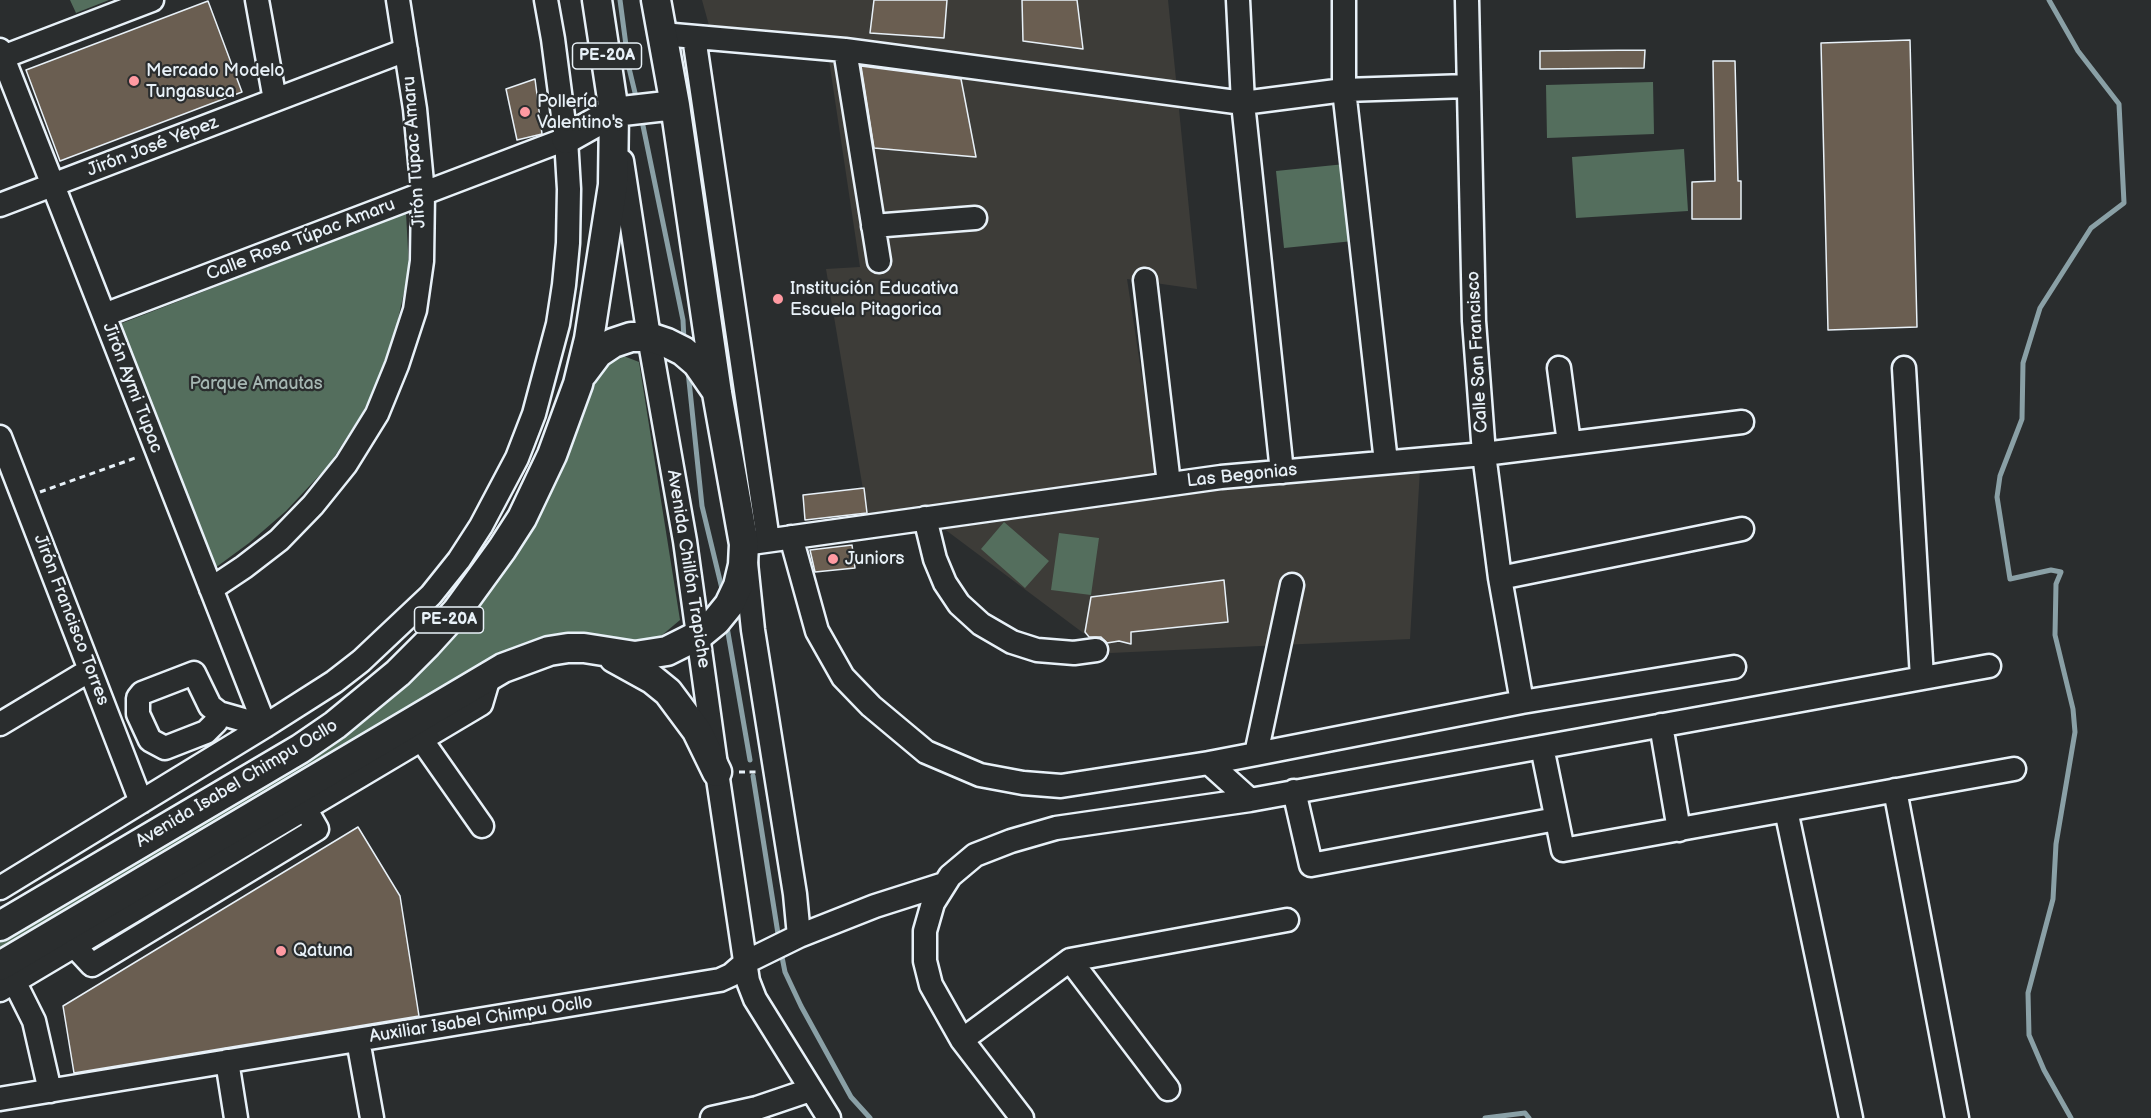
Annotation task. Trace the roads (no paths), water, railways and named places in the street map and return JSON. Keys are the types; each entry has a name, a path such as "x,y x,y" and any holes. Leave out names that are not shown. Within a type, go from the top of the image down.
{"main road":[{"name":"Avenida Chillón Trapiche","path":"597,0 614,112"},
{"name":"PE-20A","path":"656,0 675,105 717,393 725,436 756,542"},
{"path":"566,139 614,112 675,105"},
{"name":"Avenida Isabel Chimpu Ocllo","path":"0,926 318,737 398,673 457,611 479,582 522,518 566,420 578,384 590,330 613,185 614,112"},
{"path":"578,384 585,367 598,353 613,343 631,337 649,337 667,343 690,357 708,377 717,393"},
{"name":"Avenida Isabel Chimpu Ocllo","path":"5,975 337,766 518,662 549,651 584,648 635,656 651,655 667,651 699,634 716,621 729,605 738,586 743,565 756,542"},
{"path":"601,651 635,668 668,693 697,731 717,772"},
{"path":"318,737 337,766"}],"street":[{"path":"1,54 152,0"},
{"path":"257,0 275,100"},
{"name":"Jirón Tupac Amaru","path":"211,589 279,540 314,505 346,464 377,414 397,365 415,309 422,261 423,194 415,109 398,0"},
{"path":"0,888 334,682 361,661 431,595 459,561 481,526 517,458 534,414 558,324 564,285 569,200 566,139 546,0"},
{"path":"1238,0 1243,103 1282,472"},
{"path":"1344,0 1344,90 1386,462"},
{"name":"Calle San Francisco","path":"1467,0 1474,321 1484,453 1500,578 1522,702"},
{"path":"662,34 844,50 1243,103 1344,90 1468,86"},
{"path":"694,37 752,430 756,542 753,630 795,894 799,936"},
{"name":"Jirón José Yépez","path":"0,205 406,50"},
{"path":"844,50 879,261"},
{"name":"Jirón Aymi Tupac","path":"1,54 265,726"},
{"name":"Avenida Chillón Trapiche","path":"614,112 699,634 748,981 755,999 829,1118"},
{"name":"Calle Rosa Túpac Amaru","path":"104,315 566,139"},
{"path":"873,226 975,218"},
{"path":"1146,280 1169,484"},
{"path":"713,365 742,361"},
{"path":"1560,368 1569,443"},
{"path":"1904,368 1922,678"},
{"name":"Las Begonias","path":"756,542 1169,484 1484,453 1742,422"},
{"path":"725,436 752,430"},
{"name":"Jirón Francisco Torres","path":"0,437 141,802"},
{"path":"925,519 935,559 945,583 959,604 981,624 1012,642 1037,650 1074,653 1096,650"},
{"path":"1500,578 1742,529"},
{"path":"791,537 817,631 843,677 871,706 926,752 980,775 1023,783 1061,786 1209,764 1522,702 1734,667"},
{"path":"1256,754 1292,585"},
{"path":"1022,1118 962,1040 931,985 925,961 925,931 933,903 950,876 975,855 1011,840 1056,828 1250,800 1989,666"},
{"path":"0,724 90,670"},
{"path":"67,938 305,808 481,704 489,677"},
{"path":"219,714 265,726"},
{"path":"1662,725 1679,830"},
{"path":"421,740 482,826"},
{"path":"1542,747 1563,850 2014,769"},
{"path":"1209,764 1250,800"},
{"path":"1895,790 1957,1118"},
{"path":"1294,791 1311,865 1556,819"},
{"path":"1786,810 1851,1118"},
{"name":"Auxiliar Isabel Chimpu Ocllo","path":"0,1099 720,980 731,975 746,962 799,936 875,906 944,884"},
{"path":"962,1040 1070,960 1287,920"},
{"path":"1070,960 1168,1089"},
{"path":"5,975 34,1021 50,1091"},
{"path":"358,1040 372,1118"},
{"path":"227,1061 236,1118"},
{"path":"712,1118 757,1108 810,1090"}],"waterway":[{"path":"620,0 629,68 637,101"},
{"path":"2049,0 2078,51 2119,104 2124,203 2091,228 2040,308 2023,363 2022,419 2000,476 1997,497 2010,579 2051,570 2061,572 2056,584 2055,635 2073,709 2075,732 2056,844 2053,899 2028,993 2029,1035 2044,1070 2071,1118"},
{"path":"641,116 683,320 684,341"},
{"path":"688,371 702,506 723,593"},
{"path":"727,627 750,760"},
{"path":"753,776 779,940"},
{"path":"781,952 785,972 801,1006 851,1097 870,1118"},
{"path":"1485,1118 1525,1113 1529,1118"}],"place":[{"name":"Mercado Modelo Tungasuca","path":"134,81"},
{"name":"Pollería Valentino's","path":"525,112"},
{"name":"Institución Educativa Escuela Pitagorica","path":"778,299"},
{"name":"Juniors","path":"833,559"},
{"name":"Qatuna","path":"281,951"}],"park label":[{"name":"Parque Amautas","path":"256,384"}]}
